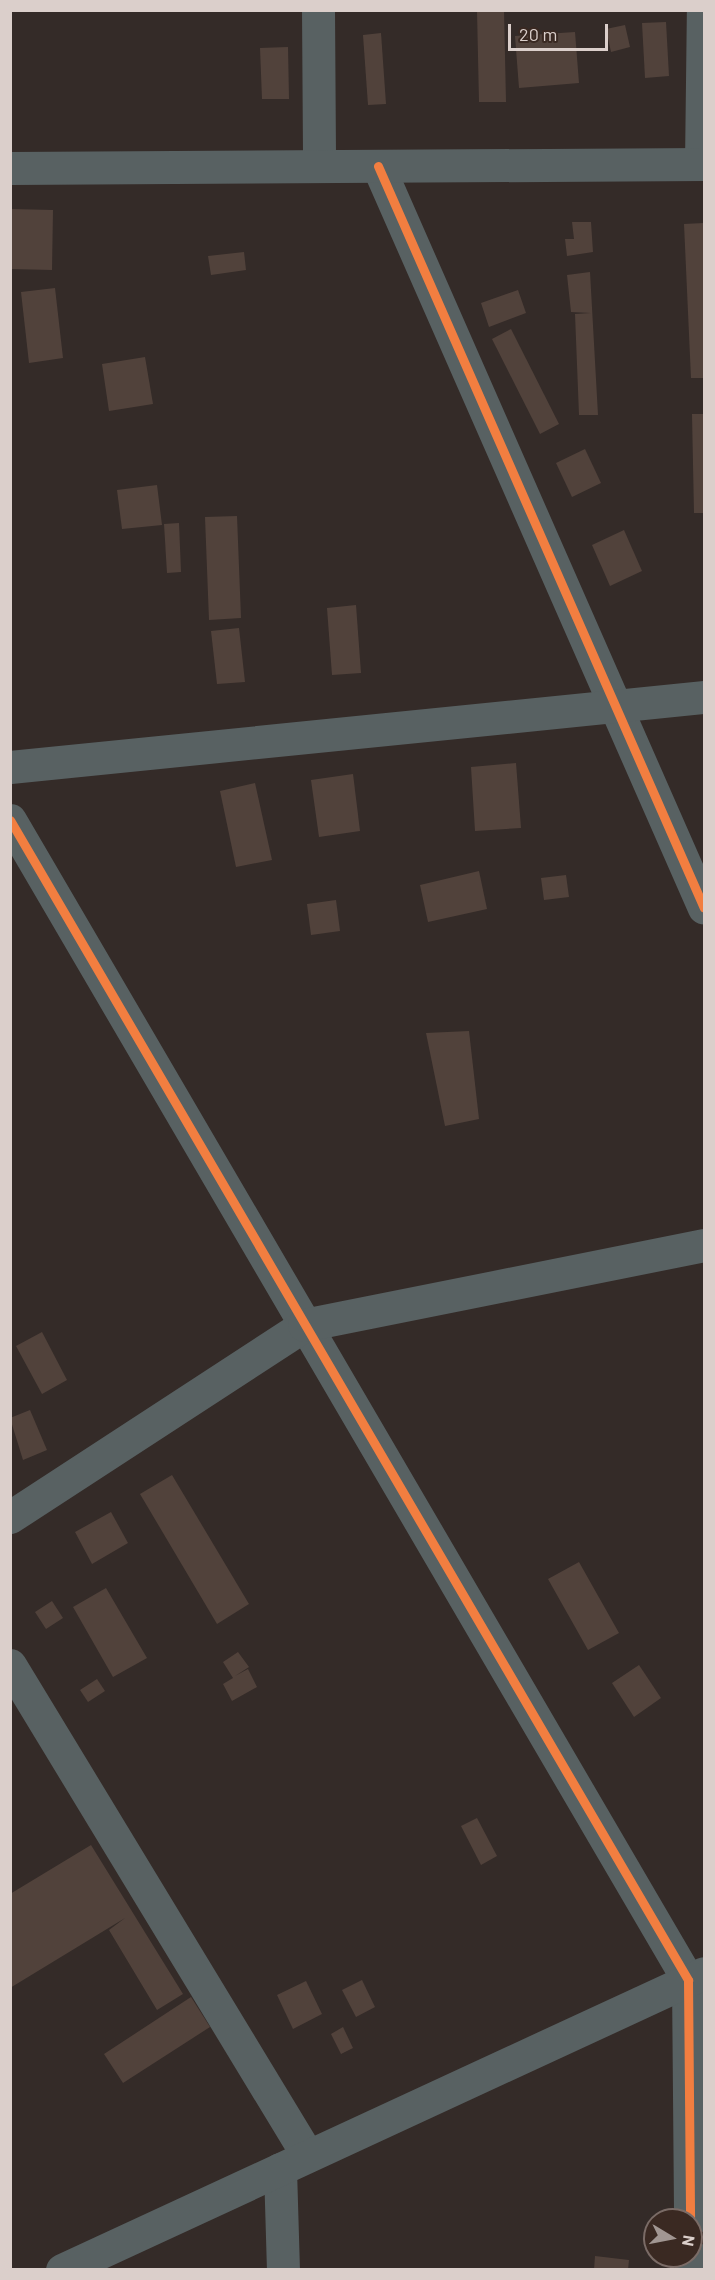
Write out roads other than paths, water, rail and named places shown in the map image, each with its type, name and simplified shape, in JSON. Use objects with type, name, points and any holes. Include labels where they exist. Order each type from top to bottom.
[{"type":"street","points":[[318,10],[319,166]]},
{"type":"street","points":[[10,168],[703,164],[703,10]]},
{"type":"street","points":[[378,166],[705,908]]},
{"type":"street","points":[[10,767],[705,697]]},
{"type":"street","points":[[10,820],[304,1325],[696,1977],[690,2208]]},
{"type":"street","points":[[10,1517],[304,1325],[705,1245]]},
{"type":"street","points":[[10,1665],[294,2162],[283,2270]]},
{"type":"street","points":[[62,2270],[696,1977]]}]
